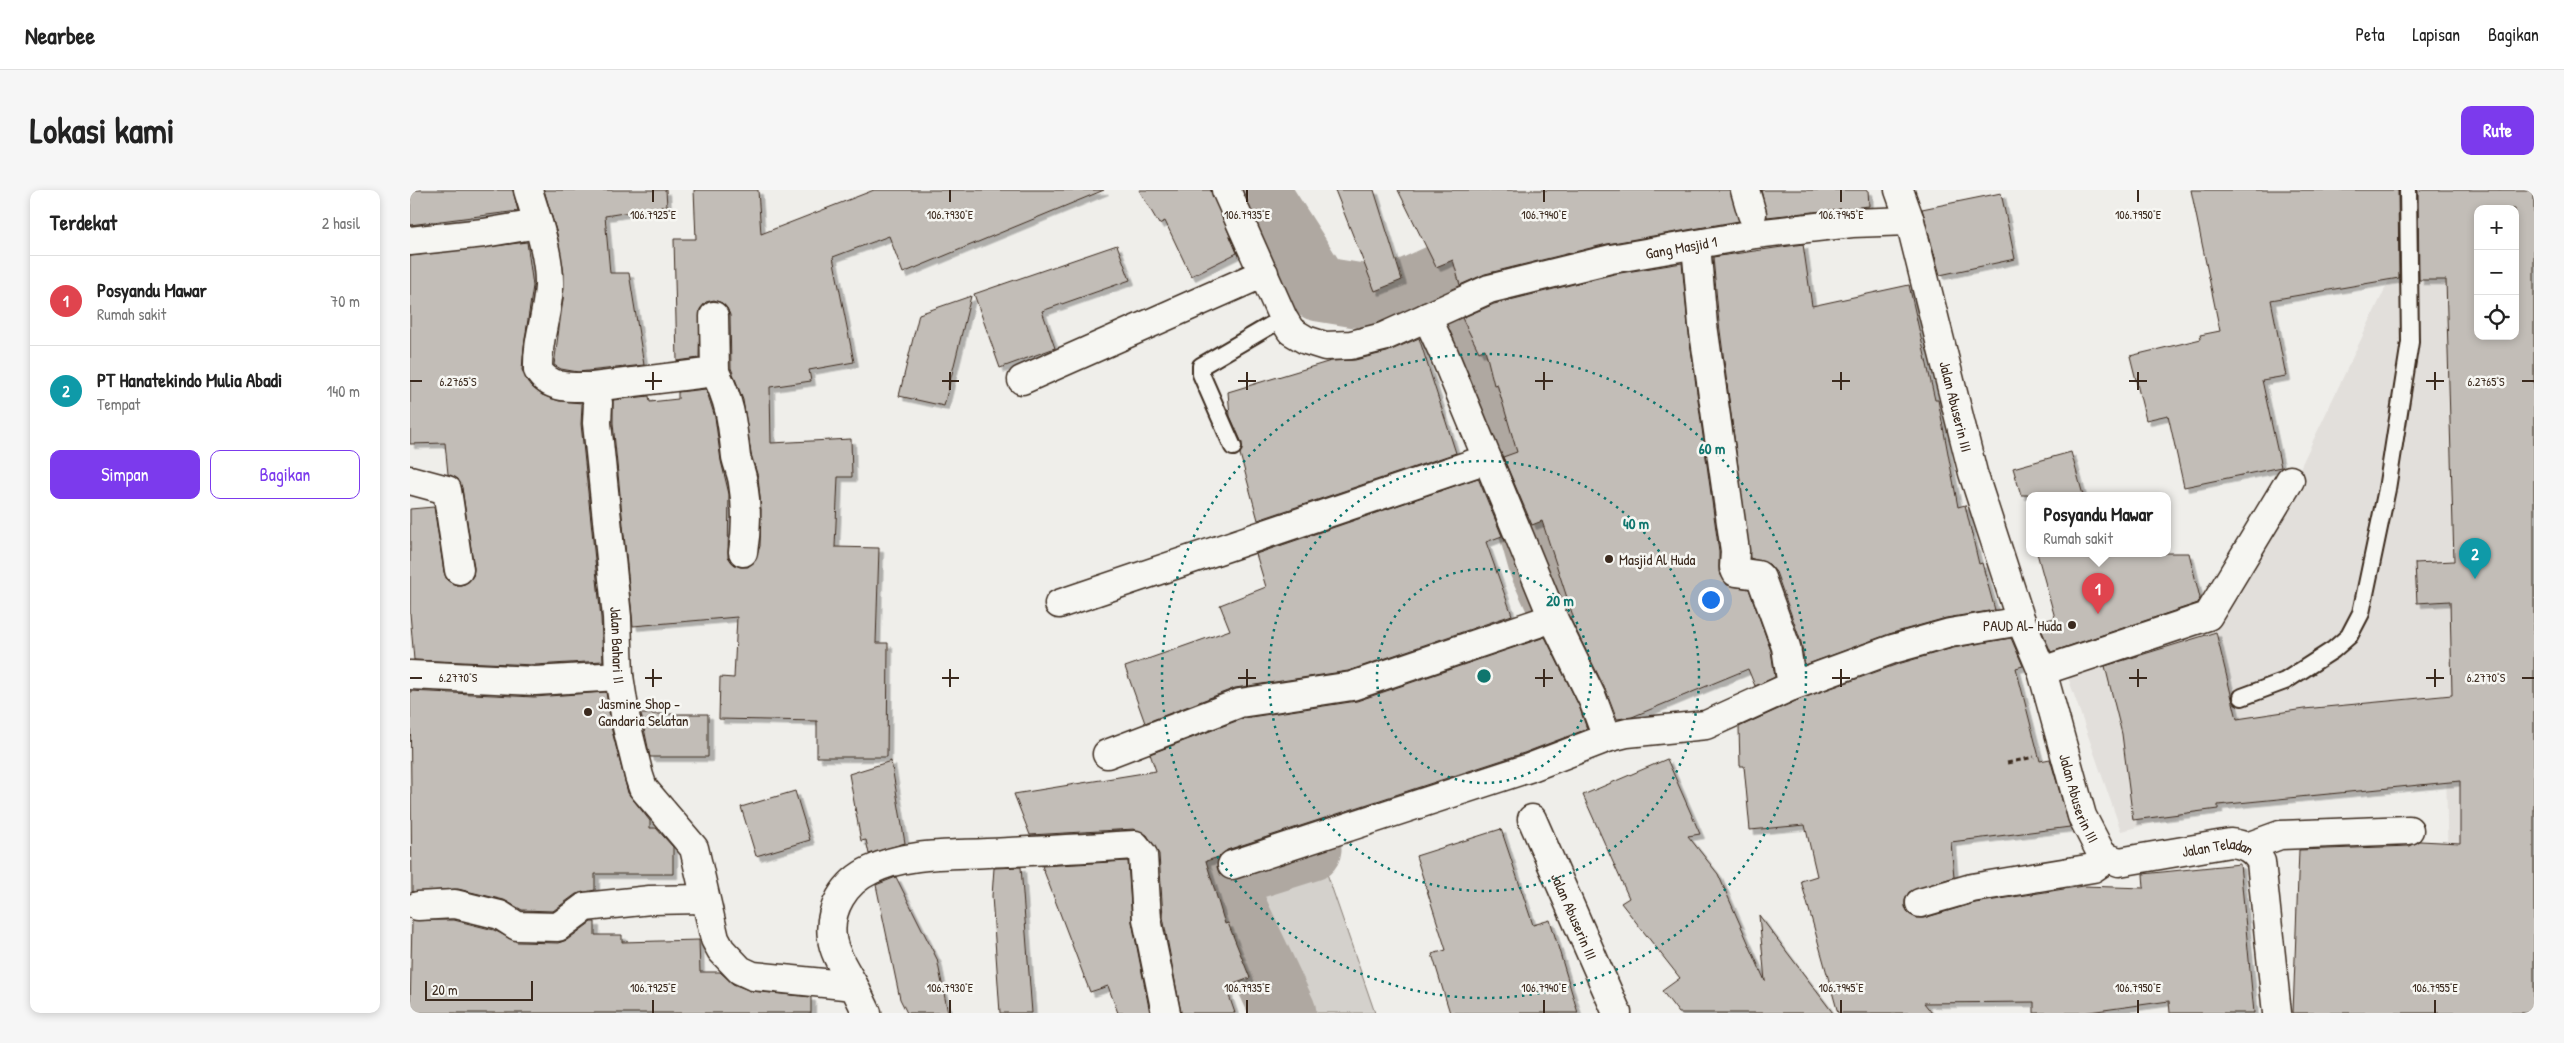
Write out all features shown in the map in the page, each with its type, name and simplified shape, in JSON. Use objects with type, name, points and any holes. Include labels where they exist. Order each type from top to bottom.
[{"type":"street","name":"Gang Masjid 1","points":[[1226,190],[1283,318],[1291,331],[1306,340],[1325,346],[1351,345],[1383,337],[1489,289],[1611,259],[1756,234],[1852,223],[1910,221]]},
{"type":"street","name":"Jalan Abuserin III","points":[[1899,190],[1910,221],[1973,473],[2021,622],[2042,671],[2082,816],[2100,850],[2108,858]]},
{"type":"street","points":[[535,191],[538,224],[549,284],[548,300],[539,338],[538,370],[547,380],[560,386],[594,387],[715,372]]},
{"type":"street","points":[[410,241],[484,233],[538,224]]},
{"type":"street","points":[[1696,245],[1703,325],[1735,552],[1734,567],[1736,572],[1758,575],[1761,578],[1783,639],[1792,686]]},
{"type":"street","points":[[1022,380],[1264,273]]},
{"type":"street","points":[[1440,311],[1444,354],[1487,460],[1553,618],[1593,700],[1616,736]]},
{"type":"street","points":[[714,316],[715,372],[727,395],[735,433],[736,458],[743,481],[747,528],[743,552]]},
{"type":"street","name":"Jalan Bahari II","points":[[594,387],[598,403],[597,423],[617,617],[619,676],[627,726],[643,788],[694,848],[704,899],[715,939],[728,960],[740,970],[753,976],[854,986]]},
{"type":"street","points":[[1059,604],[1487,460]]},
{"type":"street","points":[[410,480],[447,490],[459,570]]},
{"type":"street","points":[[2042,671],[2208,616],[2290,480]]},
{"type":"street","points":[[1107,754],[1240,703],[1352,686],[1553,618]]},
{"type":"street","points":[[1232,865],[1529,768],[1616,736],[1706,725],[1792,686],[1893,649],[1950,633],[2021,622]]},
{"type":"street","points":[[410,675],[535,681],[619,676]]},
{"type":"street","name":"Jalan Abuserin III","points":[[1532,819],[1617,1013]]},
{"type":"street","points":[[2247,847],[2280,835],[2409,830]]},
{"type":"street","name":"Jalan Teladan","points":[[2108,858],[2119,862],[2230,843],[2247,847],[2254,852],[2261,862],[2277,1013]]},
{"type":"street","points":[[867,1013],[834,948],[832,923],[840,895],[870,870],[886,864],[937,856],[1135,845],[1143,855],[1148,919],[1166,1013]]},
{"type":"street","points":[[1920,903],[1972,888],[2093,868],[2108,858]]},
{"type":"street","points":[[418,906],[454,904],[500,915],[518,926],[558,927],[585,907],[650,900],[704,899]]},
{"type":"lane","points":[[2242,697],[2284,681],[2333,650],[2349,636],[2360,613],[2385,498],[2410,342],[2408,190]]},
{"type":"lane","points":[[1233,447],[1201,374],[1202,366],[1283,318]]},
{"type":"shaded area","points":[[2393,190],[2534,190],[2519,337],[2519,205],[2474,205],[2474,340],[2519,340],[2450,1013],[2445,695],[2289,713],[2290,790],[2121,831],[2061,657],[2204,613],[2284,502],[2392,274]]},
{"type":"shaded area","points":[[1323,862],[1375,1013],[1303,1013],[1259,884]]},
{"type":"building","points":[[410,190],[513,190],[518,211],[410,225]]},
{"type":"building","points":[[544,190],[666,190],[667,206],[605,216],[610,273],[629,273],[644,365],[578,372],[561,369],[554,365],[563,299],[564,274],[557,234]]},
{"type":"building","points":[[694,190],[758,190],[761,234],[874,190],[1104,190],[903,273],[889,236],[833,257],[854,362],[809,370],[811,381],[770,387],[771,443],[851,439],[852,477],[838,477],[835,547],[879,548],[876,643],[888,643],[887,757],[817,757],[817,721],[719,719],[720,677],[734,678],[737,617],[633,626],[613,423],[613,400],[649,396],[650,402],[678,399],[678,392],[706,389],[715,417],[721,461],[729,494],[728,557],[734,564],[740,567],[748,567],[755,561],[760,546],[761,509],[758,477],[751,454],[743,400],[731,368],[730,315],[722,303],[714,300],[706,302],[700,309],[699,358],[677,361],[674,239],[696,239]]},
{"type":"building","points":[[1139,190],[1211,190],[1237,253],[1191,276],[1165,221],[1159,224]]},
{"type":"building","points":[[1335,190],[1374,190],[1402,280],[1375,291]]},
{"type":"building","points":[[1398,190],[1730,190],[1739,221],[1607,244],[1485,274],[1460,285],[1453,260],[1436,267]]},
{"type":"building","points":[[1761,190],[1868,190],[1869,206],[1767,217]]},
{"type":"building","points":[[2191,190],[2398,190],[2399,278],[2271,300],[2286,376],[2262,380],[2281,467],[2184,487],[2168,415],[2146,420],[2130,356],[2201,339],[2200,335],[2220,331]]},
{"type":"building","points":[[2418,190],[2534,190],[2534,1013],[2293,1013],[2299,850],[2410,846],[2420,841],[2460,843],[2460,781],[2218,805],[2218,809],[2133,820],[2122,734],[2105,666],[2216,632],[2237,719],[2304,709],[2452,695],[2450,601],[2417,603],[2415,563],[2454,561],[2446,280],[2419,280]]},
{"type":"building","points":[[2001,193],[2015,259],[1940,275],[1922,209]]},
{"type":"building","points":[[527,242],[533,286],[522,370],[531,386],[542,395],[559,401],[582,403],[581,424],[601,618],[603,661],[535,665],[414,660],[410,613],[410,509],[434,507],[444,572],[447,580],[454,585],[468,582],[473,576],[474,568],[462,488],[458,479],[448,474],[445,443],[410,444],[410,256]]},
{"type":"building","points":[[1803,244],[1812,306],[1909,285],[1935,400],[1938,400],[1958,507],[1965,505],[1979,564],[1982,563],[1995,610],[1946,618],[1889,634],[1805,665],[1801,642],[1776,572],[1769,564],[1750,558],[1719,323],[1713,257]]},
{"type":"building","points":[[1117,245],[1130,280],[1042,311],[1055,348],[1000,368],[974,294]]},
{"type":"building","points":[[1682,263],[1688,327],[1719,552],[1719,572],[1727,585],[1749,589],[1771,651],[1775,677],[1755,686],[1748,669],[1632,717],[1617,719],[1607,693],[1570,618],[1573,616],[1542,521],[1532,525],[1503,457],[1517,452],[1497,384],[1494,385],[1485,349],[1479,352],[1462,318],[1494,304],[1614,274]]},
{"type":"building","points":[[971,296],[944,406],[899,396],[919,314]]},
{"type":"building","points":[[1419,338],[1456,453],[1258,520],[1240,454],[1242,443],[1230,416],[1228,392],[1331,361],[1355,360],[1387,352]]},
{"type":"building","points":[[2071,452],[2082,492],[2026,492],[2026,495],[2021,495],[2013,468]]},
{"type":"building","points":[[1478,478],[1502,536],[1486,542],[1512,615],[1348,671],[1235,688],[1145,723],[1125,667],[1230,630],[1220,605],[1266,587],[1256,554]]},
{"type":"building","points":[[2171,553],[2189,553],[2200,598],[2198,603],[2051,652],[2038,622],[2055,618],[2038,557],[2171,557]]},
{"type":"building","points":[[1545,637],[1579,706],[1587,729],[1524,753],[1227,850],[1219,857],[1206,861],[1225,924],[1228,923],[1250,978],[1226,987],[1235,1013],[1181,1013],[1163,917],[1159,854],[1147,835],[1134,829],[1030,835],[1014,794],[1156,771],[1150,754],[1244,718],[1357,701]]},
{"type":"building","points":[[2011,638],[2023,666],[2016,668],[2040,761],[2050,759],[2070,827],[1951,842],[1954,877],[1909,892],[1905,900],[1905,907],[1909,914],[1916,918],[1924,918],[1975,903],[2083,886],[2144,888],[2143,874],[2240,864],[2254,1013],[2170,1013],[2169,1001],[2082,1013],[2034,1013],[2034,1002],[1924,1003],[1932,1013],[1838,1013],[1801,881],[1817,876],[1805,825],[1750,830],[1744,766],[1740,766],[1739,727],[1798,700],[1898,664],[1953,648]]},
{"type":"building","points":[[410,691],[534,697],[606,692],[612,731],[628,793],[650,821],[650,828],[656,828],[673,847],[673,874],[595,874],[595,890],[576,894],[553,911],[522,910],[504,900],[458,889],[412,892]]},
{"type":"building","points":[[641,714],[708,714],[708,757],[650,757]]},
{"type":"building","points":[[1667,759],[1700,834],[1688,836],[1718,874],[1765,981],[1759,915],[1833,1013],[1679,1013],[1662,991],[1680,978],[1621,903],[1629,898],[1583,795]]},
{"type":"building","points":[[891,761],[905,843],[869,854],[866,840],[861,841],[849,774]]},
{"type":"building","points":[[795,791],[810,840],[756,856],[741,807]]},
{"type":"building","points":[[1501,829],[1533,925],[1550,920],[1578,1013],[1450,1013],[1432,954],[1446,950],[1416,856]]},
{"type":"building","points":[[1128,861],[1132,922],[1150,1013],[1118,1013],[1108,986],[1090,992],[1042,866]]},
{"type":"building","points":[[1021,867],[1032,1013],[1000,1013],[992,896],[994,868]]},
{"type":"building","points":[[896,877],[937,959],[948,1013],[907,1013],[900,999],[876,885]]},
{"type":"building","points":[[412,920],[454,920],[494,930],[517,942],[558,943],[567,940],[591,922],[595,922],[595,935],[622,935],[622,942],[699,940],[700,972],[720,972],[733,984],[751,991],[811,997],[811,1013],[410,1013]]},
{"type":"waterway","points":[[1256,190],[1319,289],[1362,296],[1397,296],[1445,274],[1501,424],[1541,565],[1562,611]]},
{"type":"waterway","points":[[1284,1013],[1220,877],[1309,849]]},
{"type":"place","name":"Masjid Al Huda","points":[[1609,559]]},
{"type":"place","name":"PT Hanatekindo Mulia Abadi","points":[[2475,579]]},
{"type":"place","name":"Posyandu Mawar","points":[[2098,614]]},
{"type":"place","name":"PAUD Al- Huda","points":[[2072,625]]},
{"type":"place","name":"Jasmine Shop - Gandaria Selatan","points":[[588,712]]}]
